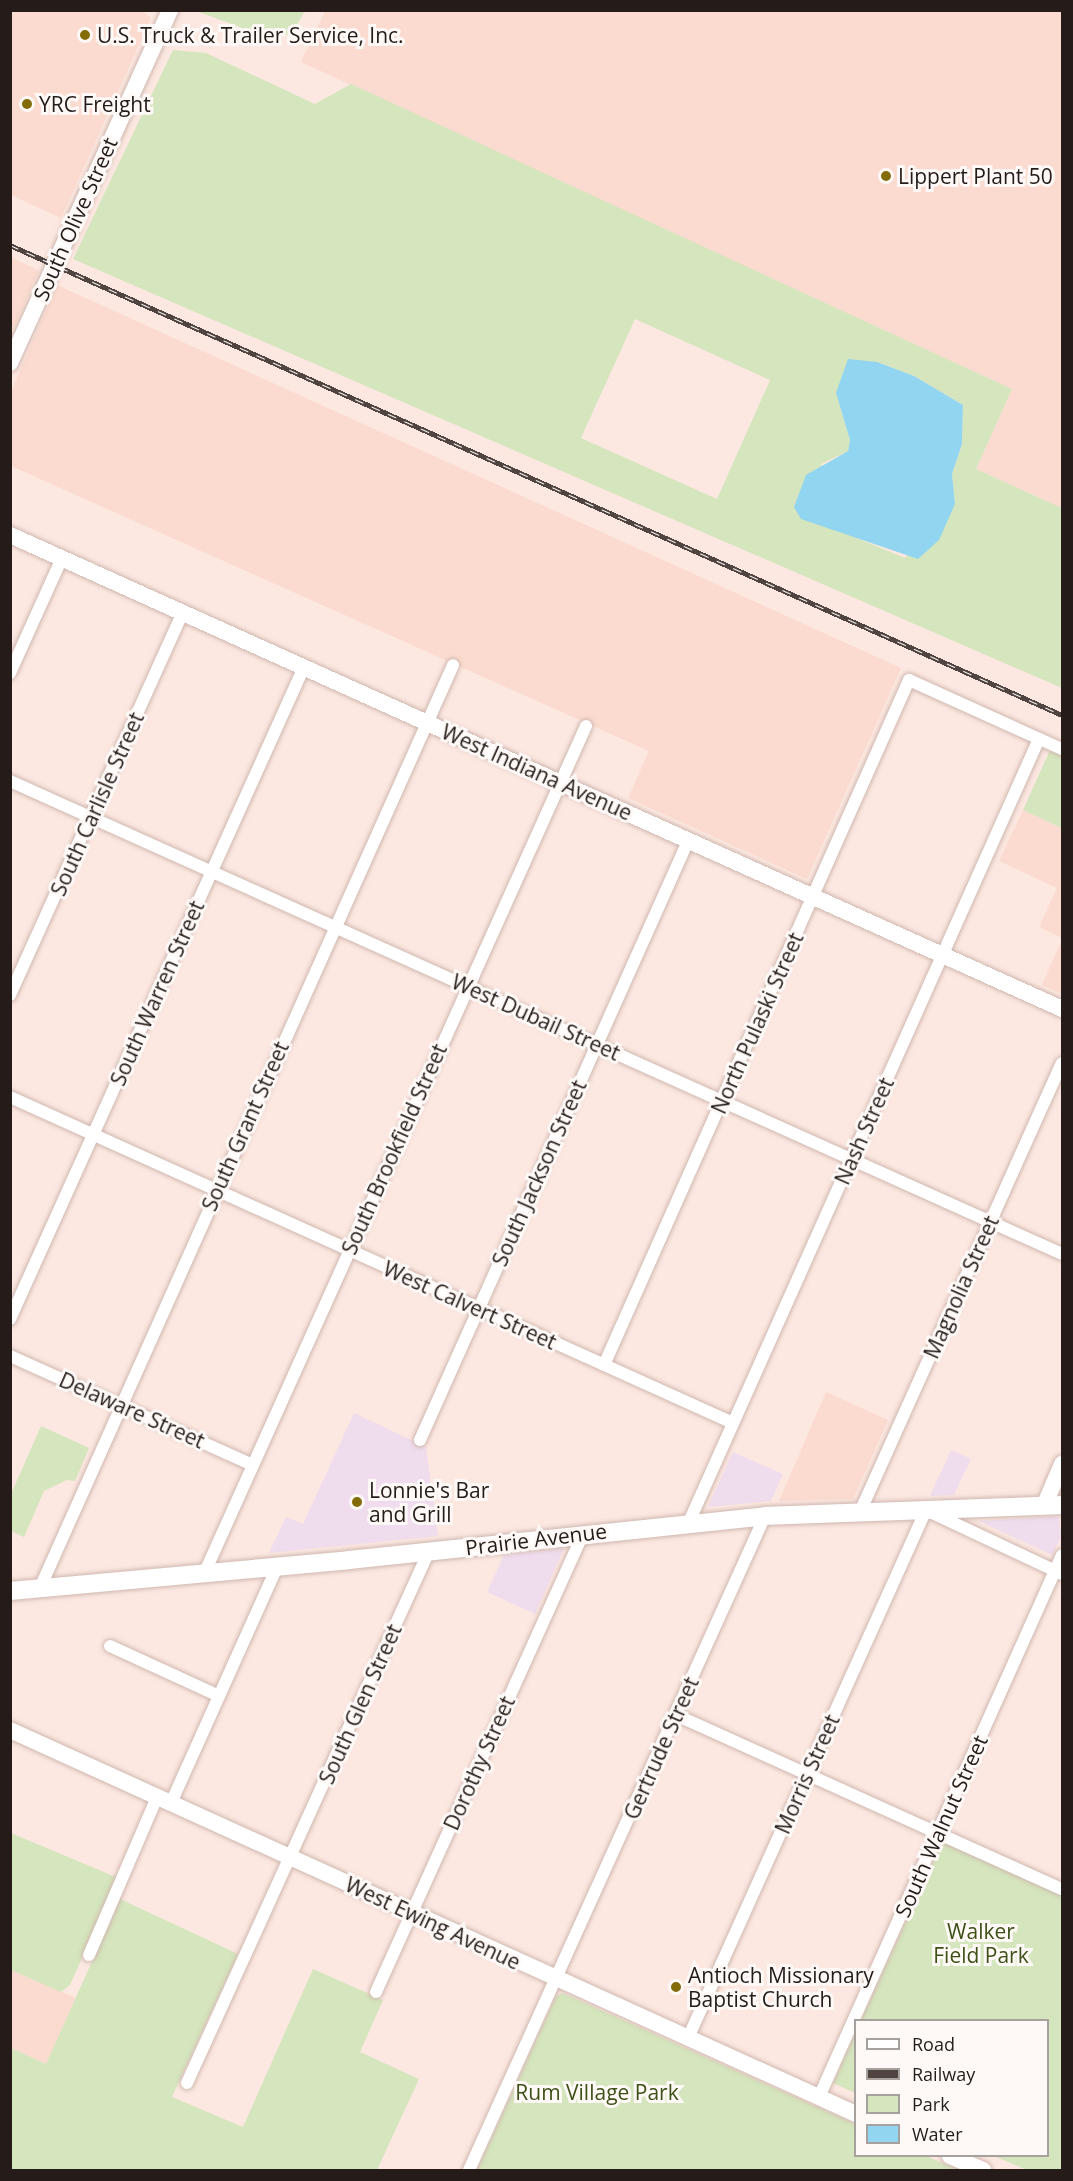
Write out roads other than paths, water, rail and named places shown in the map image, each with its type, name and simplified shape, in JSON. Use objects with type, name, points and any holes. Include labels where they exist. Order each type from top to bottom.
[{"type":"main road","name":"Prairie Avenue","points":[[10,1590],[277,1567],[689,1522],[765,1516],[1062,1505]]},
{"type":"street","name":"South Olive Street","points":[[10,363],[170,10]]},
{"type":"street","name":"West Indiana Avenue","points":[[10,535],[1062,1009]]},
{"type":"street","points":[[10,673],[62,558]]},
{"type":"street","name":"South Carlisle Street","points":[[10,995],[183,612]]},
{"type":"street","name":"South Grant Street","points":[[40,1588],[120,1404],[453,665]]},
{"type":"street","name":"South Warren Street","points":[[10,1319],[304,667]]},
{"type":"street","name":"North Pulaski Street","points":[[604,1365],[909,680],[1039,739]]},
{"type":"street","name":"South Brookfield Street","points":[[204,1574],[586,726]]},
{"type":"street","points":[[1039,739],[1062,749]]},
{"type":"street","name":"Nash Street","points":[[689,1522],[1039,739]]},
{"type":"street","name":"West Dubail Street","points":[[10,781],[1062,1254]]},
{"type":"street","name":"South Jackson Street","points":[[420,1440],[689,840]]},
{"type":"street","name":"Magnolia Street","points":[[860,1512],[1062,1063]]},
{"type":"street","name":"West Calvert Street","points":[[10,1097],[733,1423]]},
{"type":"street","name":"Delaware Street","points":[[10,1356],[252,1465]]},
{"type":"street","points":[[1044,1506],[1062,1464]]},
{"type":"street","points":[[926,1510],[1060,1573]]},
{"type":"street","name":"Morris Street","points":[[687,2038],[926,1510]]},
{"type":"street","name":"Gertrude Street","points":[[469,2170],[765,1516]]},
{"type":"street","name":"Dorothy Street","points":[[376,1992],[583,1534]]},
{"type":"street","name":"South Glen Street","points":[[187,2083],[429,1551]]},
{"type":"street","name":"South Walnut Street","points":[[854,2019],[938,1833],[1060,1573],[1062,1555]]},
{"type":"street","points":[[89,1955],[164,1800],[219,1696],[277,1567]]},
{"type":"street","points":[[110,1646],[219,1696]]},
{"type":"street","points":[[676,1715],[1062,1889]]},
{"type":"street","name":"West Ewing Avenue","points":[[10,1730],[854,2114]]},
{"type":"street","name":"South Walnut Street","points":[[819,2097],[854,2019]]},
{"type":"street","points":[[952,2157],[983,2170]]},
{"type":"water","points":[[848,359],[877,362],[914,376],[963,405],[962,444],[952,474],[955,504],[939,540],[918,559],[801,519],[794,507],[806,475],[848,451],[850,440],[836,393]]},
{"type":"railway","points":[[10,245],[1062,715]]},
{"type":"place","name":"U.S. Truck & Trailer Service, Inc.","points":[[85,35]]},
{"type":"place","name":"YRC Freight","points":[[27,104]]},
{"type":"place","name":"Lippert Plant 50","points":[[886,176]]},
{"type":"place","name":"Lonnie's Bar and Grill","points":[[357,1502]]},
{"type":"place","name":"Antioch Missionary Baptist Church","points":[[676,1987]]},
{"type":"park label","name":"Walker Field Park","points":[[981,1943]]},
{"type":"park label","name":"Rum Village Park","points":[[597,2092]]}]
